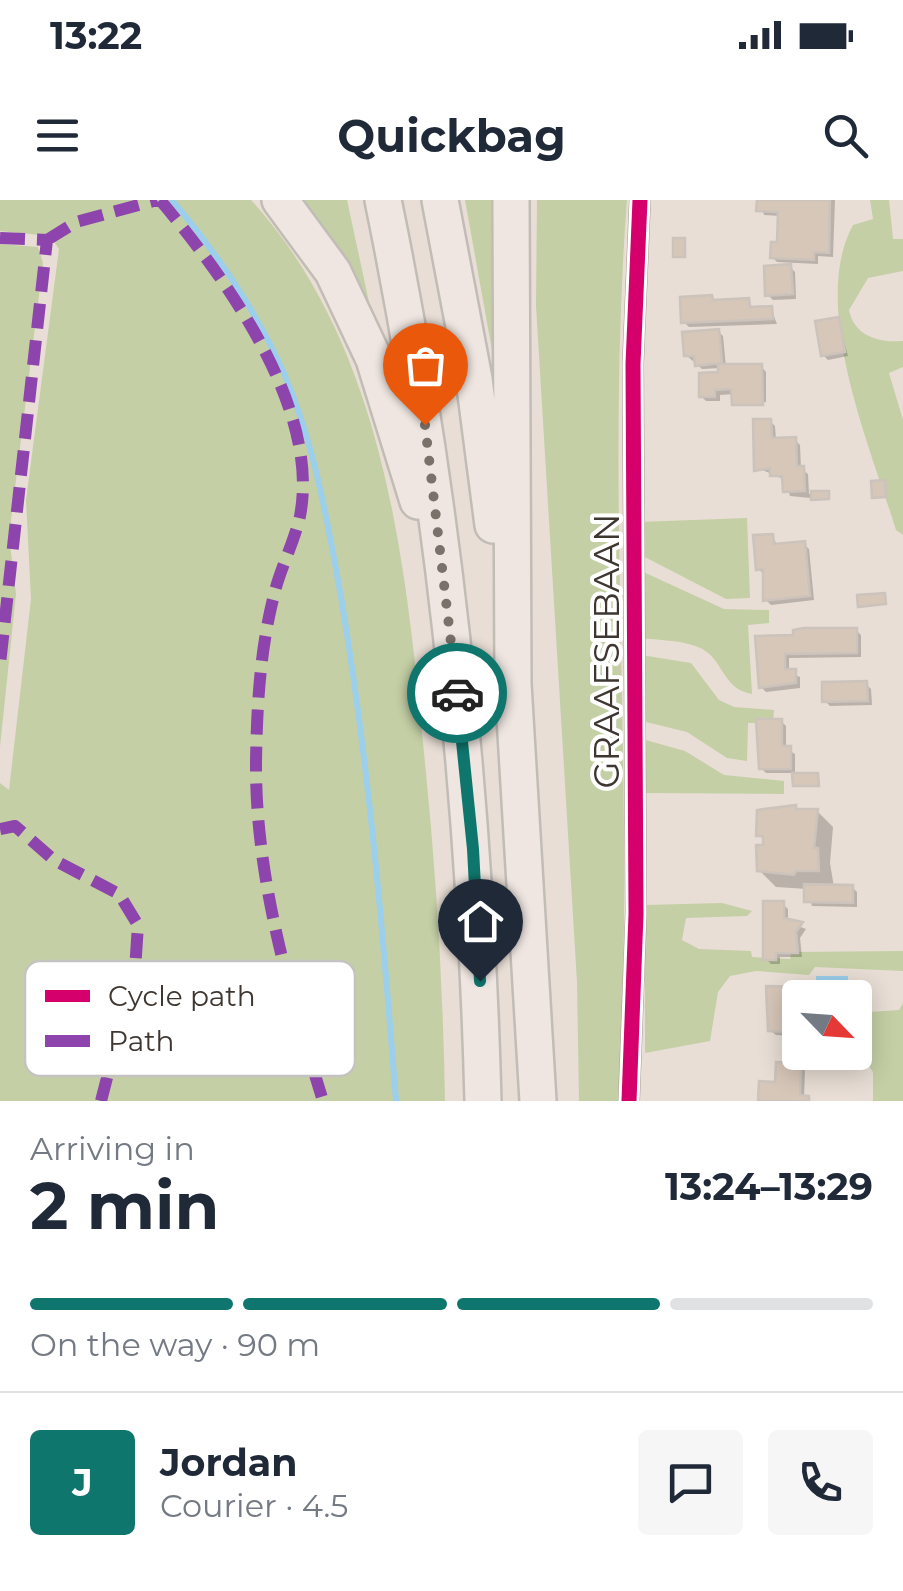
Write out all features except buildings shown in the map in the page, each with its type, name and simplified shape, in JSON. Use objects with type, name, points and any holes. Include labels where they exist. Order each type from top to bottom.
[{"type":"highway","points":[[280,200],[333,272],[374,359],[447,600]]},
{"type":"highway","points":[[383,200],[431,461],[447,600],[473,849],[482,1101]]},
{"type":"highway","points":[[440,200],[474,379],[514,684]]},
{"type":"highway","points":[[511,200],[514,684],[538,1101]]},
{"type":"street","name":"GRAAFSEBAAN","points":[[629,1101],[636,914],[633,364],[640,200]]},
{"type":"green space","points":[[0,200],[251,200],[296,258],[332,322],[360,390],[381,461],[408,608],[435,884],[445,1101],[0,1101],[0,783],[9,790],[31,599],[26,500],[59,249],[50,236],[0,231]]},
{"type":"green space","points":[[292,200],[347,200],[378,344]]},
{"type":"green space","points":[[465,200],[504,200],[504,417]]},
{"type":"green space","points":[[537,200],[627,200],[619,425],[624,876],[618,1101],[579,1101],[577,982],[536,306]]},
{"type":"green space","points":[[870,200],[889,200],[893,239],[903,239],[903,271],[868,278],[849,310],[862,332],[885,341],[903,341],[903,367],[889,373],[903,420],[903,535],[896,530],[860,419],[841,335],[841,258],[853,225],[873,219]]},
{"type":"green space","points":[[0,244],[38,247],[43,263],[9,536],[16,594],[0,747]]},
{"type":"green space","points":[[747,518],[750,598],[726,599],[639,554],[639,522]]},
{"type":"green space","points":[[639,570],[724,609],[769,610],[769,623],[748,625],[752,694],[734,686],[713,658],[698,647],[640,638]]},
{"type":"green space","points":[[641,655],[691,663],[719,700],[734,707],[774,710],[773,723],[748,723],[747,761],[727,758],[687,732],[642,721]]},
{"type":"green space","points":[[642,739],[685,751],[724,775],[784,781],[784,794],[643,793]]},
{"type":"green space","points":[[722,903],[752,911],[747,916],[686,918],[682,940],[699,949],[751,951],[752,957],[790,959],[791,952],[903,951],[903,971],[815,967],[809,975],[756,971],[730,976],[718,992],[710,1041],[645,1053],[645,905]]},
{"type":"green space","points":[[903,1003],[903,1101],[873,1101],[872,1012],[899,1010]]},
{"type":"water","points":[[816,976],[848,976],[848,980],[816,980]]},
{"type":"waterway","points":[[172,200],[227,272],[263,330],[287,380],[316,471],[360,723],[396,1101]]},
{"type":"marked path","points":[[47,240],[76,222],[157,200]]},
{"type":"marked path","points":[[160,200],[212,267],[262,346],[296,432],[303,475],[300,516],[265,636],[257,719],[261,848],[283,961]]},
{"type":"marked path","points":[[0,238],[47,240],[0,664]]},
{"type":"marked path","points":[[0,829],[15,826],[54,860],[119,894],[138,925],[136,961]]},
{"type":"marked path","points":[[101,1101],[107,1076]]},
{"type":"marked path","points":[[315,1076],[323,1101]]},
{"type":"cycle path","points":[[629,1101],[636,914],[633,364],[640,200]]},
{"type":"way so far","points":[[425,425],[457,693]]},
{"type":"route","points":[[457,693],[473,849],[480,981]]}]
